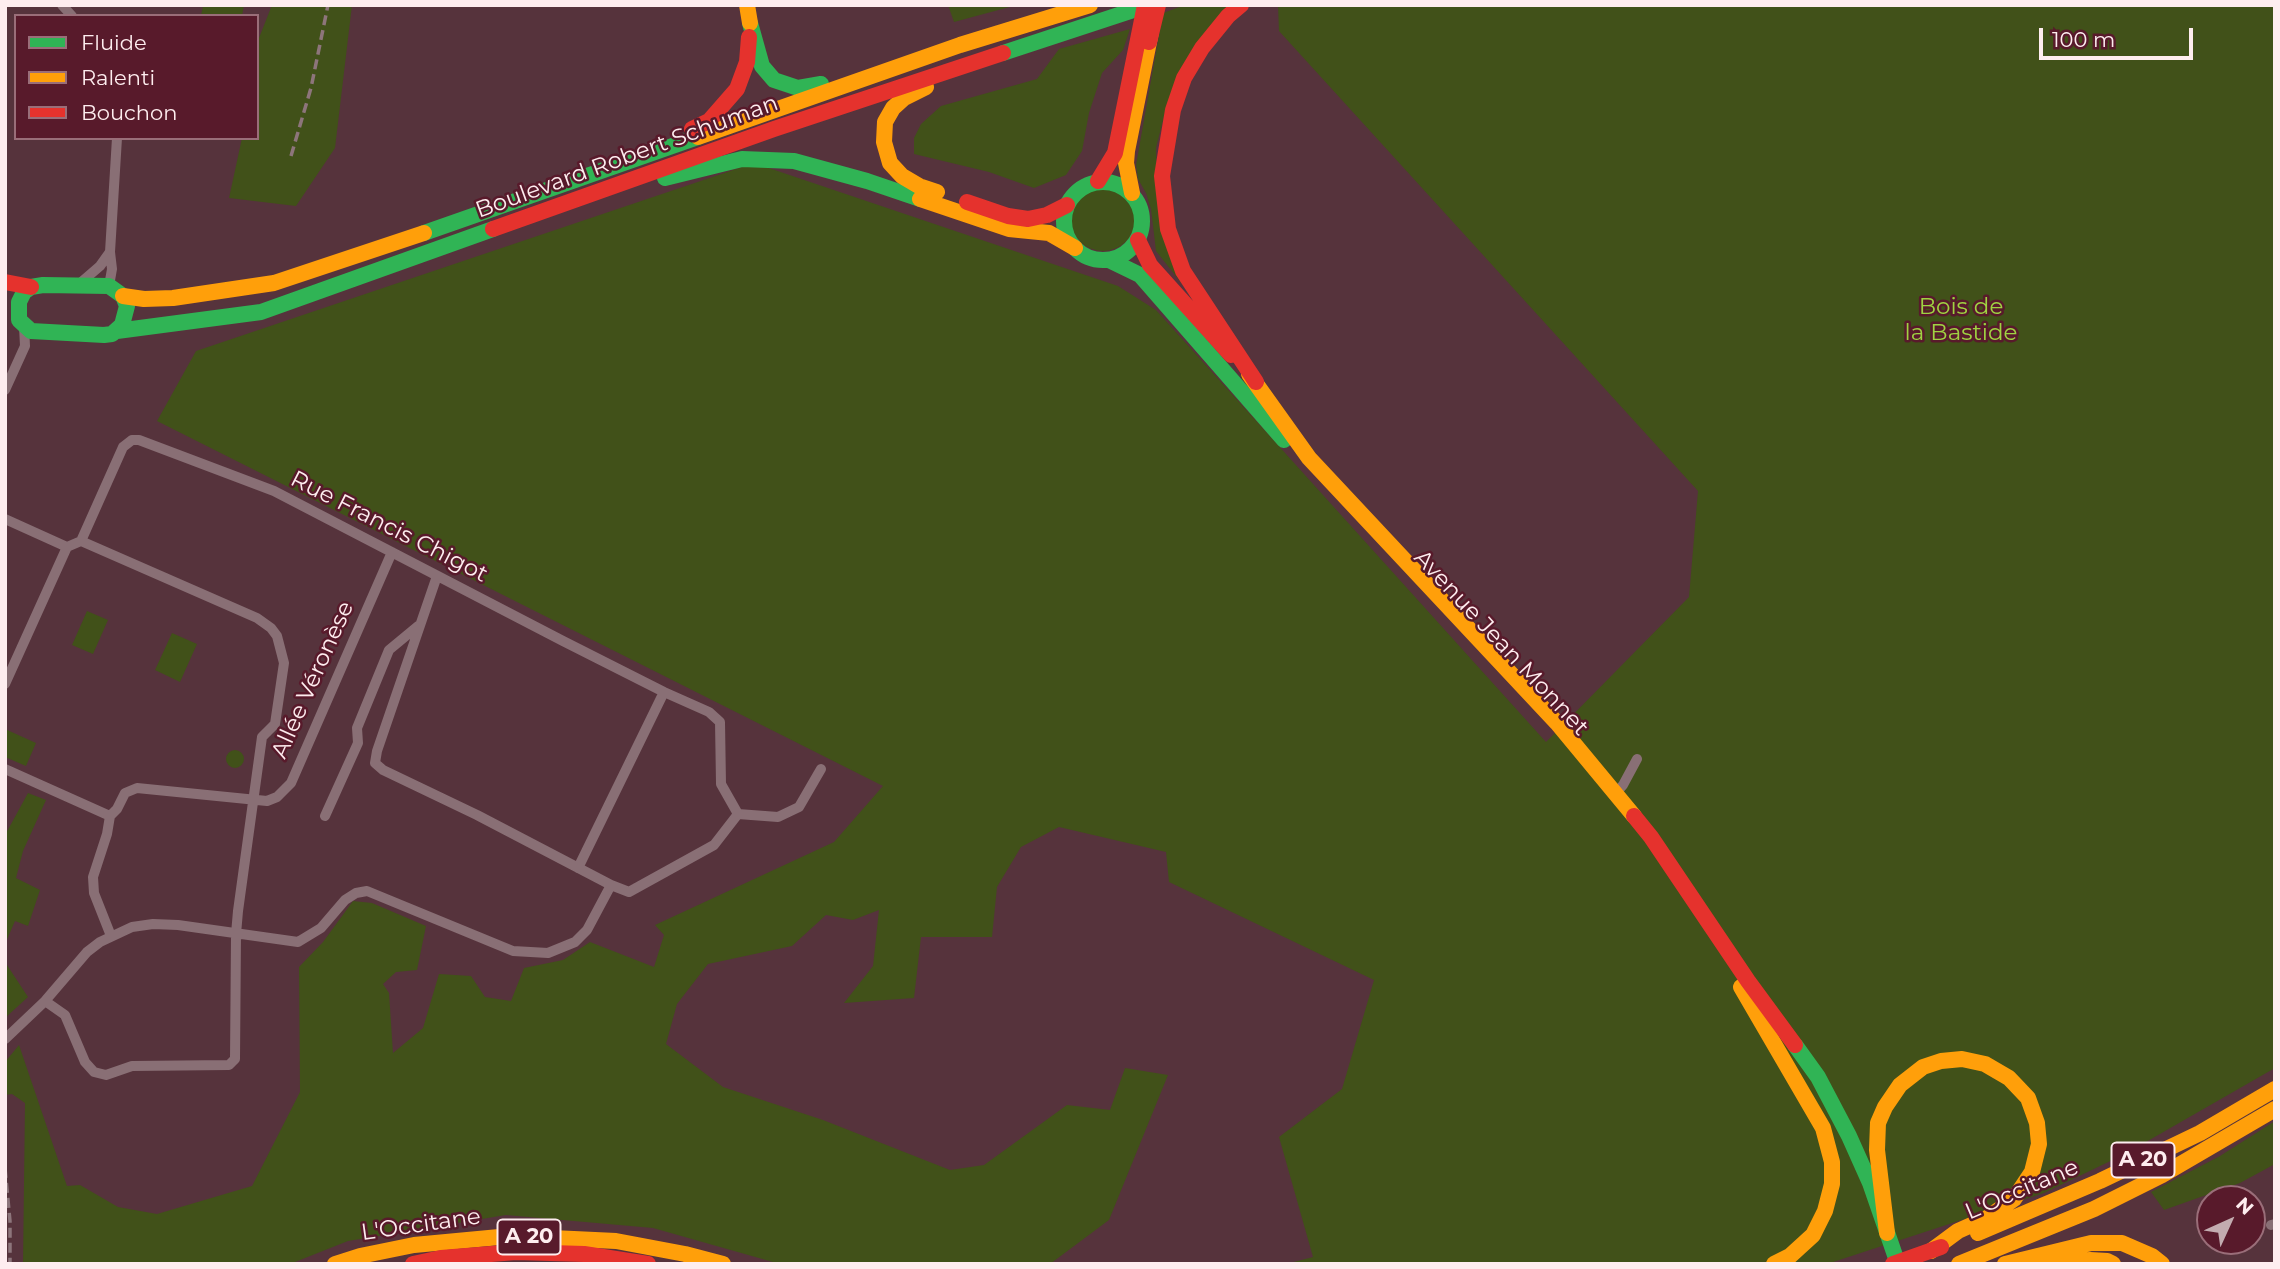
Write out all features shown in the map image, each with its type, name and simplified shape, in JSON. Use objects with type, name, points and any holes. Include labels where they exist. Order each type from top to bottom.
[{"type":"main road","points":[[747,5],[762,66],[774,80],[788,87],[808,88],[876,64],[960,45]]},
{"type":"main road","name":"Boulevard Robert Schuman","points":[[123,296],[144,299],[173,298],[274,283],[960,45],[1090,5]]},
{"type":"main road","points":[[1098,181],[1115,153],[1147,5]]},
{"type":"main road","name":"Boulevard Robert Schuman","points":[[16,321],[31,331],[104,335],[261,312],[774,129],[1147,5]]},
{"type":"main road","points":[[564,204],[742,159],[794,161],[867,181],[1009,229],[1049,233],[1090,258],[1109,260],[1121,256],[1138,240],[1142,228],[1143,215],[1132,193],[1126,163],[1157,5]]},
{"type":"main road","points":[[1241,5],[1228,16],[1202,48],[1184,78],[1172,110],[1161,176],[1168,229],[1183,271],[1256,382]]},
{"type":"main road","points":[[623,163],[709,121],[724,106],[737,89],[747,62],[750,23]]},
{"type":"main road","points":[[986,58],[904,98],[892,108],[885,122],[884,142],[890,163],[902,176],[919,186],[1008,216],[1028,219],[1047,215],[1067,205],[1079,189],[1098,181],[1116,183],[1132,193]]},
{"type":"main road","points":[[1067,205],[1064,227],[1074,248]]},
{"type":"main road","name":"Avenue Jean Monnet","points":[[1138,240],[1150,265],[1256,382],[1309,458],[1542,707],[1651,837],[1748,981],[1818,1077],[1870,1183],[1896,1264]]},
{"type":"main road","name":"Avenue Jean Monnet","points":[[1109,260],[1140,275],[1405,575],[1588,771],[1643,845],[1741,987],[1796,1061],[1823,1090]]},
{"type":"main road","points":[[5,282],[31,287],[109,286],[123,296],[127,306],[126,316],[117,331]]},
{"type":"main road","points":[[16,321],[20,299],[31,287]]},
{"type":"main road","points":[[1741,987],[1824,1128],[1832,1162],[1832,1184],[1825,1211],[1813,1235],[1790,1256],[1774,1264]]},
{"type":"main road","points":[[1887,1233],[1877,1150],[1878,1124],[1885,1107],[1900,1085],[1923,1067],[1941,1061],[1962,1059],[1985,1064],[2009,1078],[2028,1098],[2037,1123],[2039,1144],[2032,1172],[2014,1199],[1987,1217],[1958,1231],[1931,1251]]},
{"type":"main road","name":"L'Occitane","points":[[1896,1264],[2006,1223],[2100,1181],[2200,1133],[2275,1089]]},
{"type":"main road","name":"L'Occitane","points":[[1959,1264],[2048,1228],[2151,1181],[2275,1109]]},
{"type":"main road","name":"L'Occitane","points":[[335,1264],[415,1244],[510,1236],[616,1241],[723,1264]]},
{"type":"main road","points":[[2005,1264],[2091,1243],[2122,1243],[2152,1256],[2162,1264]]},
{"type":"main road","name":"L'Occitane","points":[[413,1264],[441,1258],[516,1252],[584,1255],[648,1264]]},
{"type":"main road","points":[[2053,1264],[2090,1260],[2113,1264]]},
{"type":"street","points":[[109,286],[117,140]]},
{"type":"street","points":[[77,286],[100,267],[110,252]]},
{"type":"street","points":[[16,321],[24,346]]},
{"type":"street","points":[[5,390],[24,346],[45,333]]},
{"type":"street","name":"Rue Francis Chigot","points":[[81,541],[123,447],[132,440],[139,440],[274,491],[664,692],[709,712],[720,722],[721,784],[738,814]]},
{"type":"street","points":[[5,519],[67,547]]},
{"type":"street","points":[[5,684],[67,547],[81,541],[240,610],[271,628],[280,643],[284,663],[275,724],[262,737],[236,934],[236,1059],[229,1065],[132,1066],[106,1075],[94,1072],[89,1068],[65,1016],[46,1000]]},
{"type":"street","name":"Allée Véronèse","points":[[253,799],[267,802],[277,797],[291,783],[392,552]]},
{"type":"street","points":[[437,576],[418,626],[375,763],[383,770],[611,885],[629,892],[714,845],[738,814],[778,817],[799,807],[821,769]]},
{"type":"street","points":[[325,816],[358,743],[357,728],[389,650],[418,626]]},
{"type":"street","points":[[578,868],[664,692]]},
{"type":"street","points":[[1616,793],[1637,759]]},
{"type":"street","points":[[5,769],[110,816]]},
{"type":"street","points":[[111,936],[94,893],[93,877],[107,835],[110,816],[125,793],[136,788],[253,799]]},
{"type":"street","points":[[5,1040],[46,1000],[87,952],[124,929],[153,924],[298,942],[321,928],[345,900],[355,893],[367,891],[513,951],[548,953],[575,942],[587,930],[611,885]]},
{"type":"green space","points":[[203,5],[244,5],[242,14],[201,14]]},
{"type":"green space","points":[[272,5],[352,5],[335,148],[296,206],[229,198],[242,140],[259,140],[259,38]]},
{"type":"green space","points":[[948,5],[1017,5],[954,22]]},
{"type":"green space","points":[[1185,5],[1231,5],[1167,104],[1156,148],[1157,187],[1190,294],[1156,251],[1151,209],[1138,179],[1136,165],[1163,13]]},
{"type":"green space","name":"Bois de la Bastide","points":[[1278,5],[2275,5],[2275,1068],[2125,1154],[2044,1193],[1827,1264],[1286,1264],[1313,1257],[1279,1137],[1342,1089],[1374,980],[1169,882],[1166,852],[1059,827],[1021,847],[997,887],[992,937],[921,937],[914,998],[844,1003],[873,966],[879,910],[853,920],[826,915],[792,946],[708,964],[677,1004],[666,1044],[723,1087],[823,1120],[950,1170],[984,1165],[1067,1105],[1110,1110],[1125,1068],[1168,1075],[1109,1220],[1050,1264],[780,1264],[653,1228],[506,1215],[348,1241],[290,1264],[23,1264],[25,1103],[12,1094],[5,1095],[5,1062],[19,1045],[67,1186],[80,1185],[118,1207],[157,1214],[252,1186],[300,1092],[299,967],[323,942],[353,901],[372,903],[426,926],[417,970],[396,972],[383,984],[389,993],[393,1053],[423,1028],[439,974],[471,976],[485,997],[511,1001],[524,968],[563,960],[590,942],[654,967],[664,935],[655,925],[834,842],[883,786],[157,421],[196,351],[754,163],[1118,286],[1156,310],[1546,742],[1689,597],[1698,491],[1279,31]]},
{"type":"green space","points":[[1130,29],[1123,50],[1102,73],[1089,113],[1082,151],[1066,175],[1034,188],[989,172],[914,154],[914,138],[921,124],[941,106],[1037,79],[1059,49]]},
{"type":"green space","points":[[1103,187],[1121,193],[1129,201],[1135,219],[1129,237],[1121,245],[1103,251],[1085,245],[1077,237],[1071,219],[1077,201],[1085,193]]},
{"type":"green space","points":[[87,611],[108,620],[93,654],[72,645]]},
{"type":"green space","points":[[172,633],[197,644],[180,682],[155,670]]},
{"type":"green space","points":[[5,729],[36,743],[26,766],[5,757]]},
{"type":"green space","points":[[231,750],[239,750],[244,759],[242,766],[231,768],[226,763],[226,755]]},
{"type":"green space","points":[[28,793],[46,800],[23,851],[16,878],[40,890],[28,926],[15,921],[5,944],[5,835]]},
{"type":"green space","points":[[5,962],[28,997],[5,1018]]},
{"type":"green space","points":[[2275,1121],[2275,1164],[2234,1185],[2196,1185],[2196,1199],[2164,1210],[2151,1192],[2220,1156]]},
{"type":"railway","points":[[291,156],[311,88],[328,5]]},
{"type":"railway","points":[[5,1168],[10,1221],[10,1264]]},
{"type":"traffic: fast","points":[[1003,53],[1149,5]]},
{"type":"traffic: fast","points":[[750,23],[762,66],[774,80],[798,88],[821,84]]},
{"type":"traffic: fast","points":[[424,233],[698,137]]},
{"type":"traffic: fast","points":[[665,178],[742,159],[794,161],[920,199]]},
{"type":"traffic: fast","points":[[1095,182],[1111,182],[1125,188],[1136,199],[1142,213],[1142,221],[1142,229],[1136,243],[1125,254],[1111,260],[1095,260],[1081,254],[1070,243],[1064,229],[1064,213],[1070,199],[1081,188],[1095,182]]},
{"type":"traffic: fast","points":[[117,331],[261,312],[493,229]]},
{"type":"traffic: fast","points":[[1109,260],[1140,275],[1284,440]]},
{"type":"traffic: fast","points":[[43,285],[109,286],[123,296],[127,306],[122,325],[112,334],[104,335],[31,331],[19,320],[19,302],[24,292],[31,287],[43,285]]},
{"type":"traffic: fast","points":[[1795,1045],[1818,1077],[1849,1136],[1870,1183],[1898,1264]]},
{"type":"traffic: slow","points":[[747,5],[750,23]]},
{"type":"traffic: slow","points":[[698,137],[960,45],[1090,5]]},
{"type":"traffic: slow","points":[[1132,193],[1126,163],[1127,151],[1151,32]]},
{"type":"traffic: slow","points":[[926,87],[904,98],[893,108],[885,122],[884,142],[890,163],[902,176],[937,192]]},
{"type":"traffic: slow","points":[[920,199],[1009,229],[1049,233],[1075,248]]},
{"type":"traffic: slow","points":[[123,296],[144,299],[173,298],[274,283],[424,233]]},
{"type":"traffic: slow","points":[[1249,374],[1309,458],[1557,723],[1634,816]]},
{"type":"traffic: slow","points":[[1741,987],[1823,1128],[1832,1162],[1832,1184],[1825,1211],[1813,1235],[1790,1256],[1774,1264]]},
{"type":"traffic: slow","points":[[1887,1233],[1877,1150],[1878,1123],[1885,1107],[1900,1085],[1923,1067],[1941,1061],[1962,1059],[1985,1064],[2009,1078],[2028,1098],[2037,1123],[2039,1144],[2032,1172],[2014,1199],[1987,1218],[1958,1231],[1931,1251]]},
{"type":"traffic: slow","points":[[1978,1233],[2100,1181],[2200,1133],[2275,1089]]},
{"type":"traffic: slow","points":[[1959,1264],[2094,1209],[2162,1175],[2275,1109]]},
{"type":"traffic: slow","points":[[335,1264],[414,1245],[510,1236],[616,1241],[723,1264]]},
{"type":"traffic: slow","points":[[2005,1264],[2091,1243],[2122,1243],[2152,1256],[2162,1264]]},
{"type":"traffic: slow","points":[[2053,1264],[2090,1260],[2113,1264]]},
{"type":"traffic: jam","points":[[1098,181],[1115,153],[1145,5]]},
{"type":"traffic: jam","points":[[1149,42],[1158,5]]},
{"type":"traffic: jam","points":[[1241,5],[1228,16],[1202,48],[1184,78],[1173,110],[1162,176],[1168,229],[1183,271],[1256,382]]},
{"type":"traffic: jam","points":[[692,129],[709,121],[737,89],[747,62],[749,37]]},
{"type":"traffic: jam","points":[[493,229],[774,129],[1003,53]]},
{"type":"traffic: jam","points":[[967,202],[1008,216],[1028,219],[1047,215],[1067,205]]},
{"type":"traffic: jam","points":[[1138,240],[1150,265],[1231,355]]},
{"type":"traffic: jam","points":[[5,282],[31,287]]},
{"type":"traffic: jam","points":[[1634,816],[1795,1045]]},
{"type":"traffic: jam","points":[[1893,1264],[1941,1247]]},
{"type":"traffic: jam","points":[[413,1264],[441,1258],[516,1252],[584,1254],[648,1264]]}]
